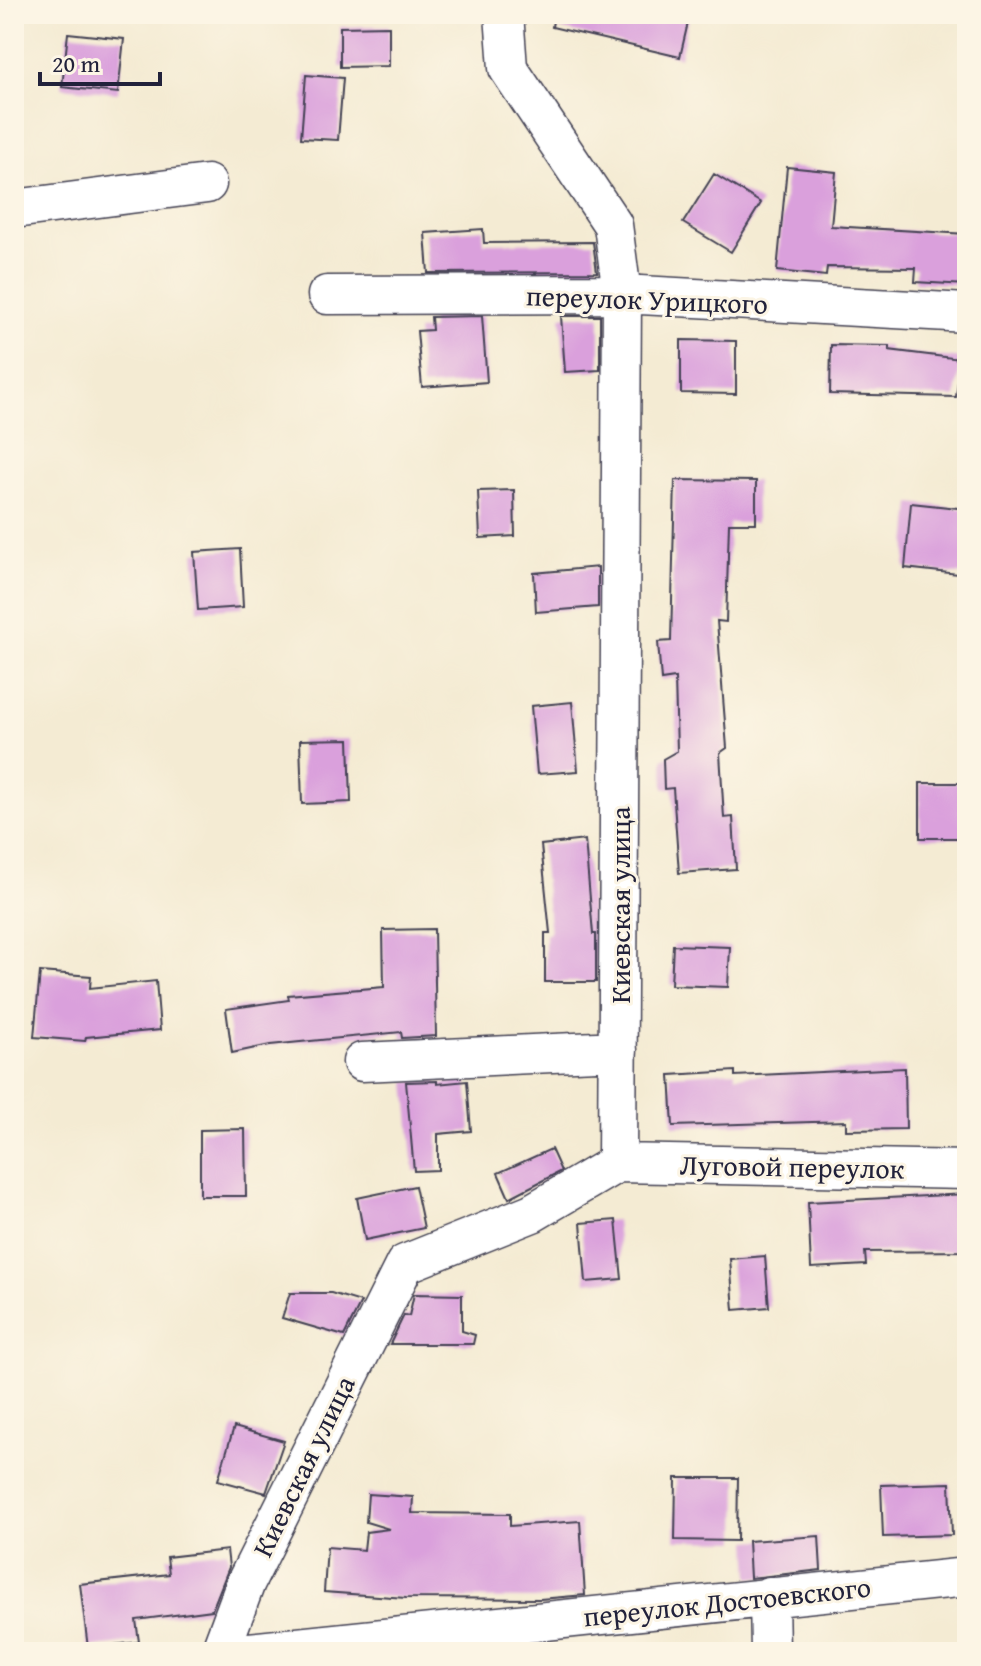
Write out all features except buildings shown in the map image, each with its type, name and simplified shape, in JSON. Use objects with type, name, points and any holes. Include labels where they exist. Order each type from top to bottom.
[{"type":"street","name":"Киевская улица","points":[[220,1652],[246,1582],[405,1264],[532,1213],[617,1163],[622,294],[613,225],[508,68],[504,14]]},
{"type":"street","points":[[14,209],[207,184]]},
{"type":"street","name":"переулок Урицкого","points":[[327,295],[622,294],[967,313]]},
{"type":"street","points":[[362,1062],[618,1050]]},
{"type":"street","name":"Луговой переулок","points":[[617,1163],[967,1170]]},
{"type":"street","name":"переулок Достоевского","points":[[249,1652],[967,1577]]},
{"type":"street","points":[[769,1596],[770,1652]]}]
